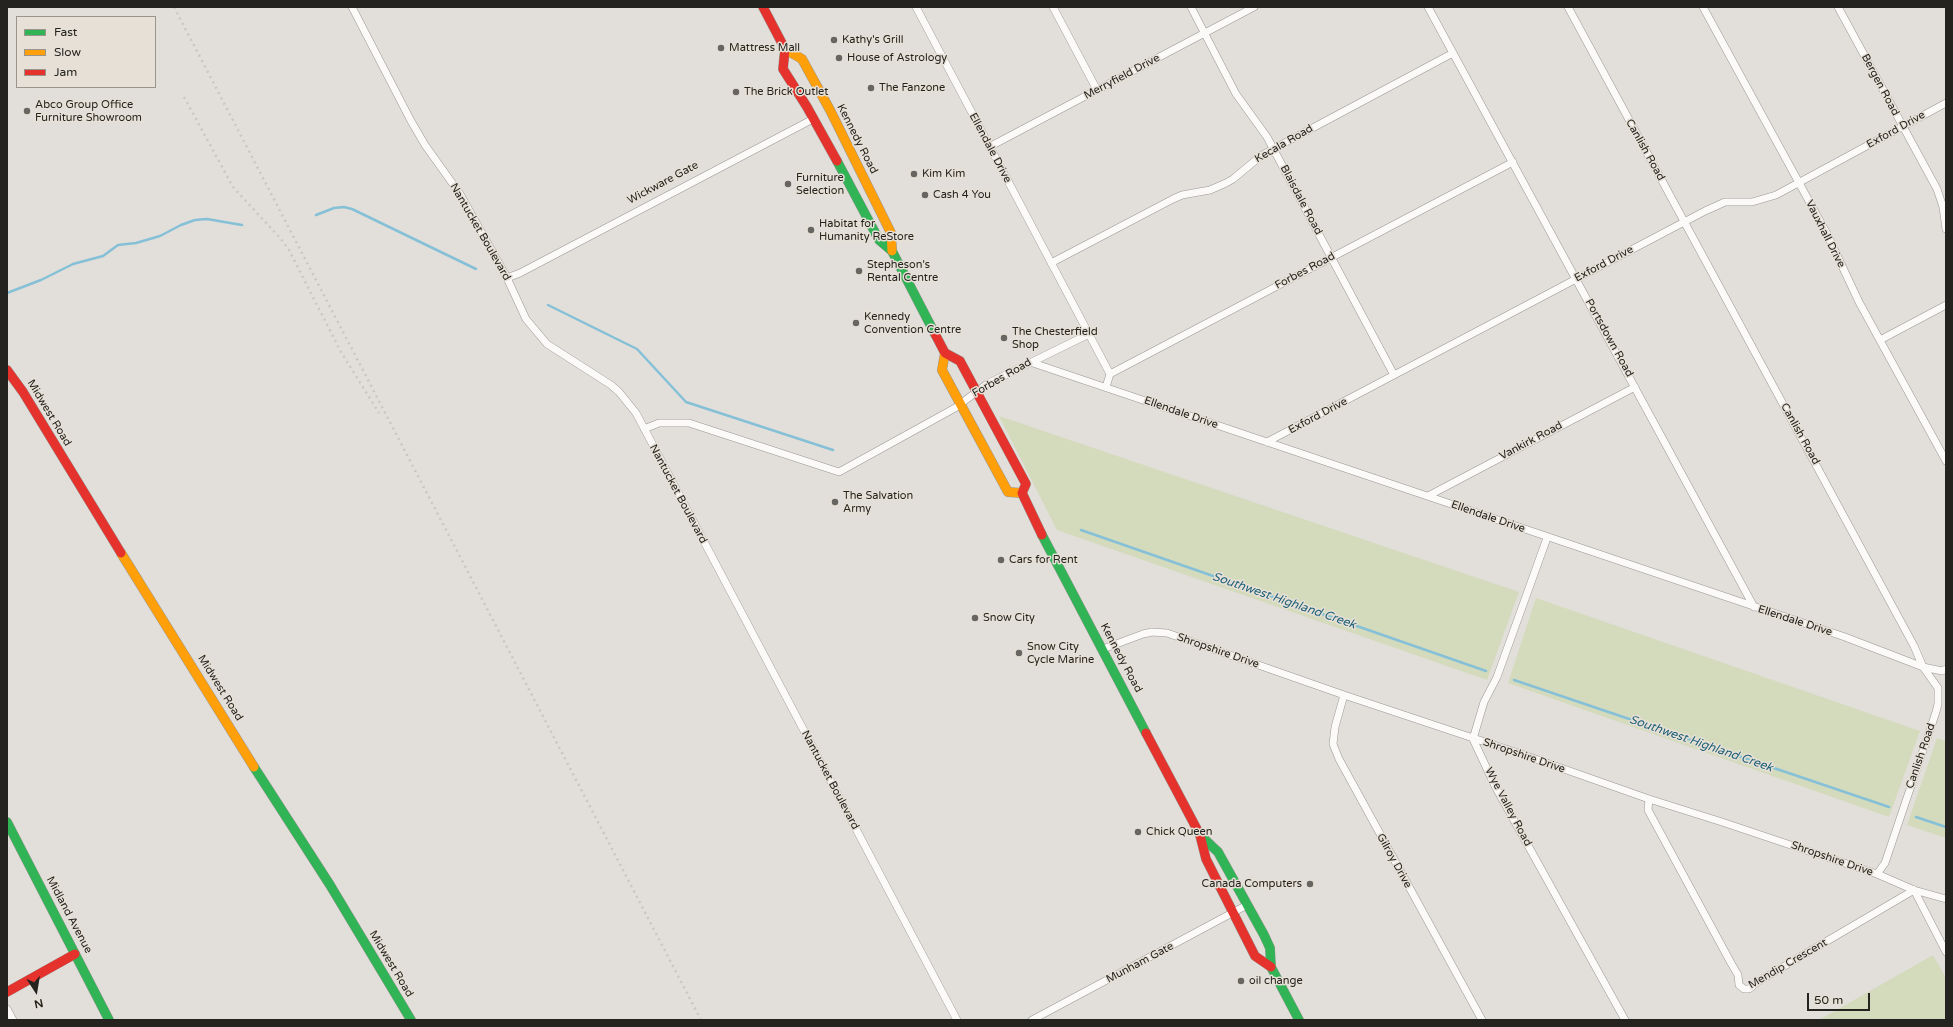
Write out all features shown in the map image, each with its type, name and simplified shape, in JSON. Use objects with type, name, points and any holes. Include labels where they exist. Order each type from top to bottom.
[{"type":"main road","points":[[763,7],[785,49]]},
{"type":"main road","name":"Kennedy Road","points":[[892,250],[879,240],[813,119],[783,69],[785,49],[802,58],[830,110],[891,233],[892,250],[945,353],[960,361],[1026,484],[1022,493],[1200,835],[1206,859],[1255,956],[1271,967]]},
{"type":"main road","name":"Wickware Gate","points":[[813,119],[830,110]]},
{"type":"main road","points":[[945,353],[942,370],[1008,492],[1022,493]]},
{"type":"main road","name":"Midwest Road","points":[[7,370],[23,392],[51,440],[293,829],[330,885],[412,1020]]},
{"type":"main road","name":"Midland Avenue","points":[[7,822],[109,1020]]},
{"type":"main road","name":"Kennedy Road","points":[[1200,835],[1218,852],[1248,905],[1270,948],[1271,967],[1299,1020]]},
{"type":"main road","points":[[7,992],[75,954]]},
{"type":"street","name":"Nantucket Boulevard","points":[[352,7],[411,121],[425,145],[460,194],[507,278],[526,319],[547,344],[619,392],[636,413],[956,1020]]},
{"type":"street","name":"Ellendale Drive","points":[[916,7],[1110,374]]},
{"type":"street","points":[[1053,7],[1097,90]]},
{"type":"street","name":"Blaisdale Road","points":[[1191,7],[1236,94],[1255,118],[1274,148],[1394,375]]},
{"type":"street","name":"Merryfield Drive","points":[[990,147],[1254,7]]},
{"type":"street","name":"Portsdown Road","points":[[1428,7],[1754,607]]},
{"type":"street","name":"Canlish Road","points":[[1568,7],[1914,646],[1923,667],[1938,688],[1938,704],[1885,863],[1877,874]]},
{"type":"street","name":"Vauxhall Drive","points":[[1704,7],[1799,183],[1880,340],[1946,460]]},
{"type":"street","name":"Bergen Road","points":[[1838,7],[1941,198],[1946,229]]},
{"type":"street","name":"Kecala Road","points":[[1051,263],[1182,195],[1210,190],[1226,183],[1262,155],[1274,148],[1453,53]]},
{"type":"street","name":"Exford Drive","points":[[1267,442],[1718,204],[1725,202],[1760,201],[1776,195],[1946,103]]},
{"type":"street","name":"Wickware Gate","points":[[507,278],[520,273],[813,119]]},
{"type":"street","name":"Forbes Road","points":[[1110,374],[1513,162]]},
{"type":"street","points":[[1880,340],[1946,305]]},
{"type":"street","name":"Forbes Road","points":[[644,429],[659,423],[689,423],[839,472],[960,404],[976,391],[1030,362],[1089,334]]},
{"type":"street","name":"Ellendale Drive","points":[[1030,362],[1428,496],[1547,538],[1845,637],[1923,667],[1942,671],[1946,669]]},
{"type":"street","points":[[1106,387],[1110,374]]},
{"type":"street","name":"Vankirk Road","points":[[1428,496],[1635,387]]},
{"type":"street","points":[[1473,739],[1484,702],[1497,677],[1547,538]]},
{"type":"street","name":"Shropshire Drive","points":[[1103,649],[1143,634],[1152,632],[1167,633],[1649,799],[1877,874],[1914,890],[1946,899]]},
{"type":"street","name":"Gilroy Drive","points":[[1344,695],[1335,727],[1333,744],[1339,759],[1482,1020]]},
{"type":"street","name":"Wye Valley Road","points":[[1473,739],[1495,786],[1625,1020]]},
{"type":"street","name":"Mendip Crescent","points":[[1649,799],[1648,810],[1738,975],[1740,985],[1744,989],[1749,989],[1759,981],[1914,890]]},
{"type":"street","points":[[1914,890],[1946,952]]},
{"type":"street","name":"Munham Gate","points":[[1032,1020],[1248,905]]},
{"type":"street","points":[[7,1009],[13,1020]]},
{"type":"green space","points":[[999,416],[1519,592],[1487,680],[1057,530]]},
{"type":"green space","points":[[1536,598],[1920,731],[1889,817],[1508,683]]},
{"type":"green space","points":[[1937,738],[1946,741],[1946,838],[1907,825]]},
{"type":"green space","points":[[1933,955],[1946,978],[1946,1020],[1819,1020]]},
{"type":"waterway","name":"Southwest Highland Creek","points":[[316,215],[334,208],[344,207],[352,209],[476,269]]},
{"type":"waterway","name":"Southwest Highland Creek","points":[[7,293],[41,280],[73,264],[103,256],[118,245],[136,243],[160,236],[181,225],[195,220],[207,219],[242,225]]},
{"type":"waterway","name":"Southwest Highland Creek","points":[[548,305],[637,349],[686,402],[833,450]]},
{"type":"waterway","name":"Southwest Highland Creek","points":[[1081,530],[1486,671]]},
{"type":"waterway","name":"Southwest Highland Creek","points":[[1514,680],[1889,807]]},
{"type":"waterway","name":"Southwest Highland Creek","points":[[1916,817],[1946,827]]},
{"type":"railway","points":[[174,7],[701,1020]]},
{"type":"railway","points":[[184,97],[233,187],[281,239],[289,250],[341,352],[379,413]]},
{"type":"traffic: fast","points":[[837,161],[879,240],[892,251],[935,334]]},
{"type":"traffic: fast","points":[[1042,535],[1146,733]]},
{"type":"traffic: fast","points":[[254,767],[330,885],[411,1020]]},
{"type":"traffic: fast","points":[[7,822],[109,1020]]},
{"type":"traffic: fast","points":[[1200,835],[1218,852],[1264,935],[1270,948],[1271,967],[1299,1020]]},
{"type":"traffic: slow","points":[[785,49],[802,59],[830,110],[891,233],[892,251]]},
{"type":"traffic: slow","points":[[945,353],[942,370],[1008,492],[1022,493]]},
{"type":"traffic: slow","points":[[121,553],[254,767]]},
{"type":"traffic: jam","points":[[763,7],[785,49],[783,69],[807,107],[837,161]]},
{"type":"traffic: jam","points":[[935,334],[945,353],[960,361],[1026,484],[1022,493],[1042,535]]},
{"type":"traffic: jam","points":[[7,370],[23,392],[121,553]]},
{"type":"traffic: jam","points":[[1146,733],[1200,835],[1206,859],[1255,956],[1271,967]]},
{"type":"traffic: jam","points":[[7,992],[75,954]]},
{"type":"place","name":"Kathy's Grill","points":[[834,40]]},
{"type":"place","name":"Mattress Mall","points":[[721,48]]},
{"type":"place","name":"House of Astrology","points":[[839,58]]},
{"type":"place","name":"The Fanzone","points":[[871,88]]},
{"type":"place","name":"The Brick Outlet","points":[[736,92]]},
{"type":"place","name":"Abco Group Office Furniture Showroom","points":[[27,111]]},
{"type":"place","name":"Kim Kim","points":[[914,174]]},
{"type":"place","name":"Furniture Selection","points":[[788,184]]},
{"type":"place","name":"Cash 4 You","points":[[925,195]]},
{"type":"place","name":"Habitat for Humanity ReStore","points":[[811,230]]},
{"type":"place","name":"Stepheson's Rental Centre","points":[[859,271]]},
{"type":"place","name":"Kennedy Convention Centre","points":[[856,323]]},
{"type":"place","name":"The Chesterfield Shop","points":[[1004,338]]},
{"type":"place","name":"The Salvation Army","points":[[835,502]]},
{"type":"place","name":"Cars for Rent","points":[[1001,560]]},
{"type":"place","name":"Snow City","points":[[975,618]]},
{"type":"place","name":"Snow City Cycle Marine","points":[[1019,653]]},
{"type":"place","name":"Chick Queen","points":[[1138,832]]},
{"type":"place","name":"Canada Computers","points":[[1310,884]]},
{"type":"place","name":"oil change","points":[[1241,981]]}]
